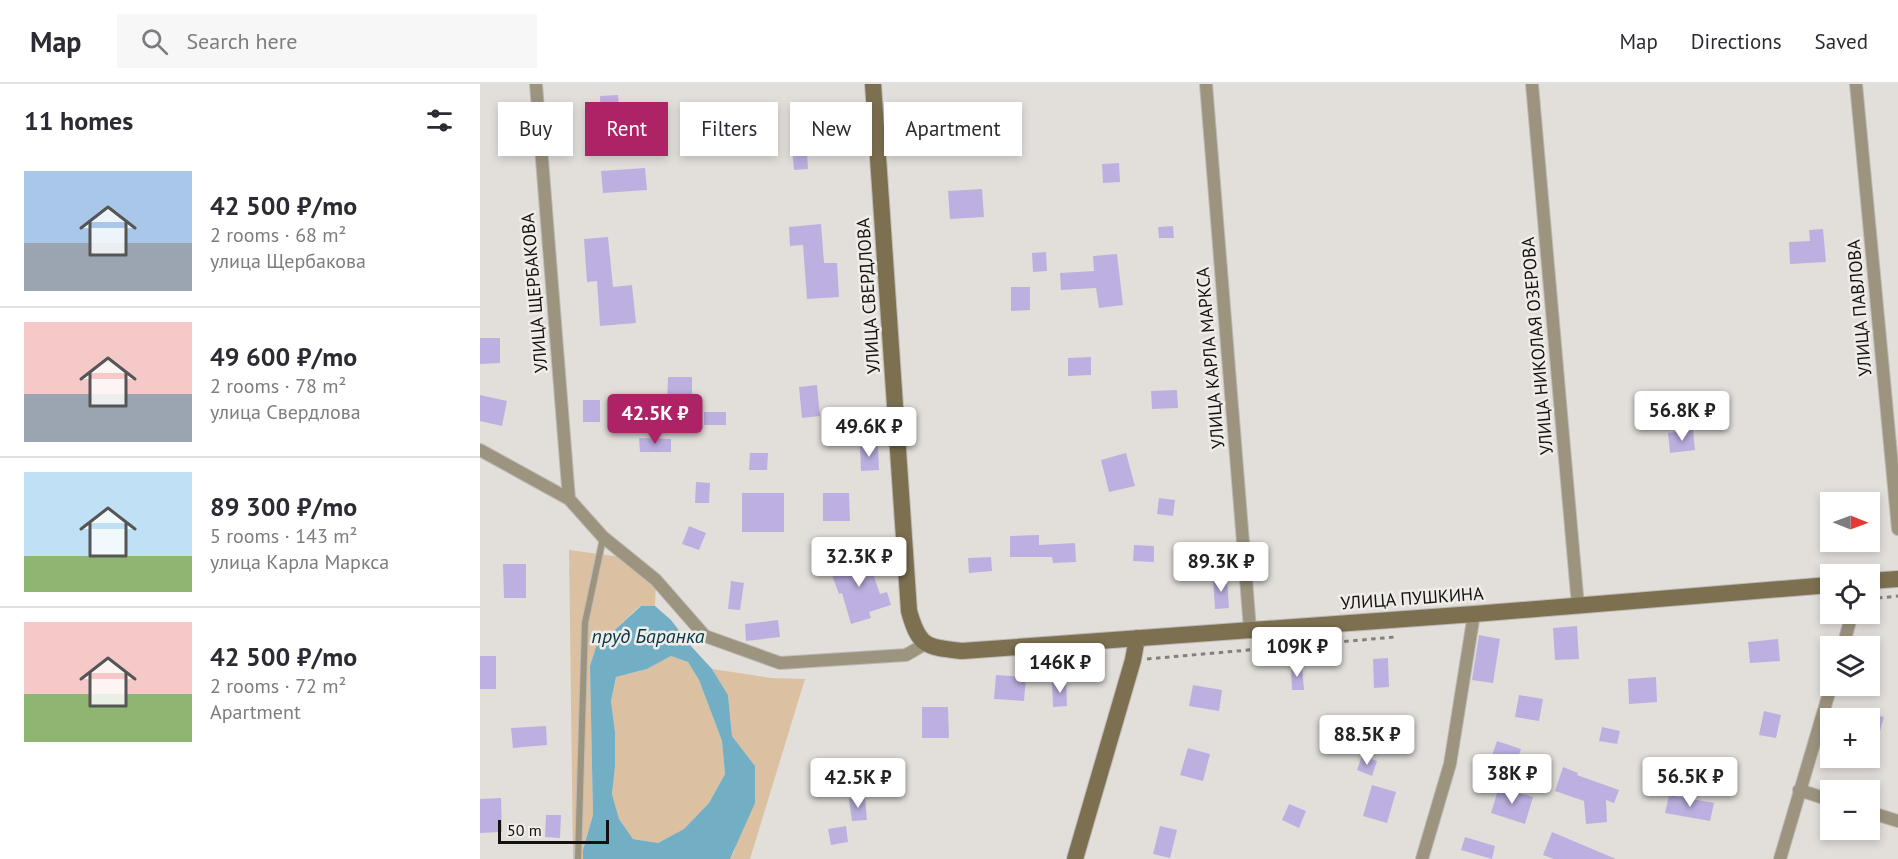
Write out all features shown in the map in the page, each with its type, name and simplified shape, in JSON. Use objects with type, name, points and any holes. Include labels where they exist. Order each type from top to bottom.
[{"type":"main road","name":"УЛИЦА СВЕРДЛОВА","points":[[873,84],[909,611],[915,632],[925,644]]},
{"type":"main road","points":[[1880,580],[1898,579]]},
{"type":"main road","name":"УЛИЦА ПУШКИНА","points":[[925,644],[962,651],[1474,614],[1820,586]]},
{"type":"main road","points":[[1075,859],[1133,660],[1137,638]]},
{"type":"street","name":"УЛИЦА ЩЕРБАКОВА","points":[[536,84],[569,499]]},
{"type":"street","name":"УЛИЦА КАРЛА МАРКСА","points":[[1206,84],[1250,629]]},
{"type":"street","name":"УЛИЦА НИКОЛАЯ ОЗЕРОВА","points":[[1532,84],[1578,606]]},
{"type":"street","name":"УЛИЦА ПАВЛОВА","points":[[1856,84],[1898,529]]},
{"type":"street","points":[[480,450],[569,499],[603,537],[656,580],[705,636],[780,663],[906,655],[925,644]]},
{"type":"street","points":[[1422,859],[1450,764],[1474,614]]},
{"type":"street","points":[[1780,859],[1828,696]]},
{"type":"street","points":[[1799,790],[1820,797]]},
{"type":"street","points":[[1880,815],[1898,821]]},
{"type":"lane","points":[[578,859],[585,623],[603,537]]},
{"type":"path","points":[[1880,598],[1898,596]]},
{"type":"shaded area","points":[[569,550],[629,558],[656,580],[655,606],[640,606],[596,647],[590,666],[593,815],[583,850],[583,859],[573,859]]},
{"type":"shaded area","points":[[671,656],[688,662],[699,680],[722,741],[725,774],[709,803],[684,829],[658,843],[633,839],[619,819],[612,794],[615,732],[611,701],[616,677],[647,669]]},
{"type":"shaded area","points":[[712,669],[772,678],[805,679],[750,859],[730,859],[734,852],[755,766],[732,736],[728,695]]},
{"type":"water","name":"пруд Баранка","points":[[641,606],[655,606],[671,620],[712,669],[728,695],[732,736],[755,766],[755,803],[730,859],[583,859],[583,850],[593,815],[590,666],[596,647]],"holes":[[[671,656],[688,662],[699,680],[722,741],[725,774],[709,803],[684,829],[658,843],[633,839],[619,819],[612,794],[615,732],[611,701],[616,677],[647,669]]]},
{"type":"building","points":[[618,95],[619,102],[600,102],[600,96]]},
{"type":"building","points":[[793,156],[807,156],[808,169],[794,170]]},
{"type":"building","points":[[1119,163],[1120,182],[1103,183],[1102,164]]},
{"type":"building","points":[[645,168],[647,190],[603,193],[601,171]]},
{"type":"building","points":[[982,189],[984,217],[950,219],[948,191]]},
{"type":"building","points":[[821,224],[824,263],[837,263],[839,297],[807,299],[803,245],[790,246],[789,227]]},
{"type":"building","points":[[1173,226],[1174,238],[1159,238],[1158,227]]},
{"type":"building","points":[[1823,229],[1826,262],[1790,264],[1789,242],[1810,241],[1809,230]]},
{"type":"building","points":[[608,237],[613,287],[632,285],[636,323],[600,326],[597,281],[587,282],[584,239]]},
{"type":"building","points":[[1046,252],[1047,271],[1033,272],[1032,253]]},
{"type":"building","points":[[1117,254],[1123,305],[1099,308],[1096,288],[1061,290],[1060,273],[1094,271],[1093,256]]},
{"type":"building","points":[[1011,287],[1030,287],[1030,310],[1011,311]]},
{"type":"building","points":[[480,338],[500,338],[500,363],[480,364]]},
{"type":"building","points":[[1091,357],[1091,375],[1068,376],[1068,358]]},
{"type":"building","points":[[668,377],[692,377],[692,404],[667,404]]},
{"type":"building","points":[[817,385],[820,416],[802,418],[799,387]]},
{"type":"building","points":[[1177,390],[1178,408],[1152,409],[1151,391]]},
{"type":"building","points":[[480,395],[507,401],[502,426],[480,421]]},
{"type":"building","points":[[583,400],[600,400],[600,422],[583,422]]},
{"type":"building","points":[[704,412],[726,412],[726,425],[704,425]]},
{"type":"building","points":[[1693,430],[1695,450],[1670,453],[1668,433]]},
{"type":"building","points":[[639,438],[671,439],[671,452],[640,452]]},
{"type":"building","points":[[878,446],[879,470],[861,471],[860,447]]},
{"type":"building","points":[[750,453],[768,453],[767,470],[749,470]]},
{"type":"building","points":[[1126,453],[1135,486],[1109,492],[1101,460]]},
{"type":"building","points":[[696,482],[710,483],[709,503],[695,503]]},
{"type":"building","points":[[742,493],[784,493],[784,532],[742,532]]},
{"type":"building","points":[[823,493],[849,493],[850,521],[823,521]]},
{"type":"building","points":[[1159,498],[1175,500],[1173,516],[1157,514]]},
{"type":"building","points":[[689,526],[706,533],[699,550],[682,544]]},
{"type":"building","points":[[1039,535],[1039,545],[1075,543],[1076,562],[1053,563],[1052,557],[1010,557],[1010,536]]},
{"type":"building","points":[[1134,545],[1154,546],[1154,562],[1133,561]]},
{"type":"building","points":[[866,554],[880,594],[887,592],[891,605],[869,612],[871,618],[851,624],[842,593],[839,594],[829,567]]},
{"type":"building","points":[[991,557],[992,571],[969,573],[968,558]]},
{"type":"building","points":[[503,564],[526,564],[526,598],[504,598]]},
{"type":"building","points":[[1227,577],[1229,608],[1215,609],[1213,578]]},
{"type":"building","points":[[731,581],[744,583],[740,610],[728,609]]},
{"type":"building","points":[[778,620],[780,637],[746,641],[745,624]]},
{"type":"building","points":[[1577,626],[1579,659],[1555,660],[1553,628]]},
{"type":"building","points":[[1479,635],[1500,639],[1493,683],[1472,680]]},
{"type":"building","points":[[1778,639],[1780,661],[1750,663],[1748,642]]},
{"type":"building","points":[[480,656],[496,656],[496,689],[480,689]]},
{"type":"building","points":[[1388,658],[1389,687],[1374,688],[1373,659]]},
{"type":"building","points":[[1302,666],[1304,690],[1292,690],[1291,667]]},
{"type":"building","points":[[996,675],[1026,677],[1024,701],[994,699]]},
{"type":"building","points":[[1656,677],[1657,702],[1629,704],[1628,679]]},
{"type":"building","points":[[1066,680],[1067,706],[1053,707],[1052,681]]},
{"type":"building","points":[[1193,685],[1222,690],[1219,711],[1189,706]]},
{"type":"building","points":[[1519,695],[1543,699],[1539,721],[1515,717]]},
{"type":"building","points":[[922,707],[948,707],[949,738],[922,738]]},
{"type":"building","points":[[1764,711],[1781,715],[1776,738],[1759,735]]},
{"type":"building","points":[[1880,716],[1884,717],[1880,731]]},
{"type":"building","points":[[546,726],[547,745],[513,748],[511,728]]},
{"type":"building","points":[[1602,727],[1620,731],[1617,744],[1599,741]]},
{"type":"building","points":[[1338,730],[1362,732],[1361,748],[1337,747]]},
{"type":"building","points":[[1497,741],[1521,749],[1514,769],[1490,761]]},
{"type":"building","points":[[1188,748],[1210,754],[1203,781],[1180,775]]},
{"type":"building","points":[[1362,756],[1377,761],[1372,776],[1357,770]]},
{"type":"building","points":[[1563,767],[1578,773],[1577,775],[1619,790],[1614,803],[1606,800],[1607,822],[1586,824],[1584,801],[1555,791]]},
{"type":"building","points":[[1372,785],[1396,792],[1387,823],[1363,816]]},
{"type":"building","points":[[1499,787],[1533,797],[1525,824],[1491,813]]},
{"type":"building","points":[[1669,795],[1714,803],[1710,821],[1665,813]]},
{"type":"building","points":[[501,798],[502,832],[480,833],[480,799]]},
{"type":"building","points":[[865,798],[867,820],[852,821],[849,799]]},
{"type":"building","points":[[1289,804],[1306,811],[1299,828],[1282,820]]},
{"type":"building","points":[[546,815],[561,815],[560,838],[545,837]]},
{"type":"building","points":[[846,826],[848,842],[831,845],[828,829]]},
{"type":"building","points":[[1160,826],[1177,830],[1170,858],[1153,854]]},
{"type":"building","points":[[1552,832],[1616,859],[1554,859],[1543,855]]},
{"type":"building","points":[[1465,837],[1495,846],[1492,859],[1461,850]]}]
